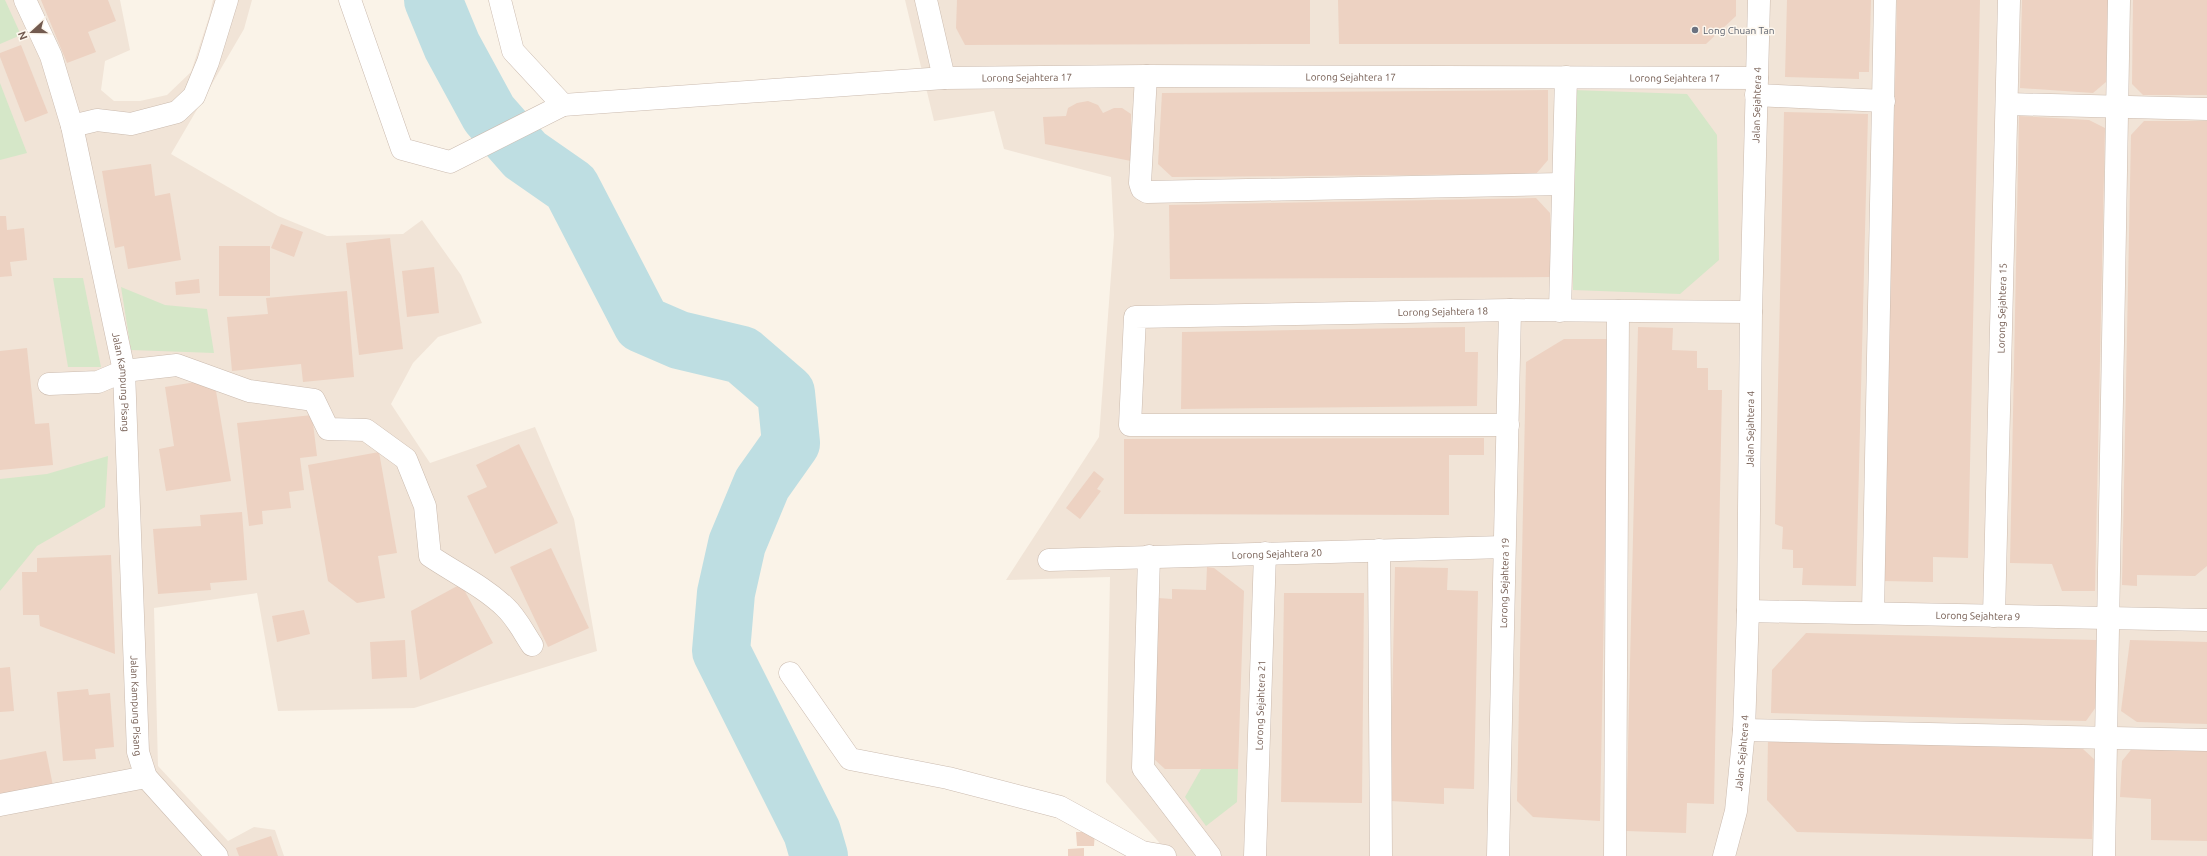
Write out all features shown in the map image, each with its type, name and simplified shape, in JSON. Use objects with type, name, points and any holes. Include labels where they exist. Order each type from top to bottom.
[{"type":"street","name":"Jalan Kampung Pisang","points":[[25,0],[51,56],[72,126],[124,371],[138,752],[146,777],[217,856]]},
{"type":"street","points":[[72,126],[97,120],[131,124],[177,112],[194,96],[208,62],[227,0]]},
{"type":"street","points":[[350,0],[402,149],[450,162],[562,106],[513,50],[500,0]]},
{"type":"street","points":[[926,0],[944,78]]},
{"type":"street","name":"Jalan Sejahtera 4","points":[[1724,856],[1736,811],[1744,730],[1748,611],[1751,312],[1759,0]]},
{"type":"street","points":[[1873,614],[1885,0]]},
{"type":"street","name":"Lorong Sejahtera 15","points":[[1994,616],[2008,104],[2009,0]]},
{"type":"street","points":[[2104,856],[2119,0]]},
{"type":"street","points":[[1146,76],[1140,183],[1142,189],[1147,192],[1562,184]]},
{"type":"street","name":"Lorong Sejahtera 17","points":[[562,106],[944,78],[1146,76],[1566,77],[1757,86],[1884,101]]},
{"type":"street","points":[[1560,311],[1562,184],[1566,77]]},
{"type":"street","points":[[2008,104],[2207,109]]},
{"type":"street","name":"Lorong Sejahtera 18","points":[[1508,425],[1130,424],[1135,317],[1510,310],[1751,312]]},
{"type":"street","name":"Lorong Sejahtera 19","points":[[1498,856],[1510,310]]},
{"type":"street","points":[[1615,856],[1618,311]]},
{"type":"street","points":[[49,384],[98,382],[124,371],[177,365],[249,391],[314,400],[328,429],[366,430],[406,459],[425,506],[430,556],[459,576],[483,589],[507,608],[532,645]]},
{"type":"street","name":"Lorong Sejahtera 20","points":[[1049,560],[1504,547]]},
{"type":"street","points":[[1379,550],[1381,856]]},
{"type":"street","name":"Lorong Sejahtera 21","points":[[1255,856],[1265,553]]},
{"type":"street","points":[[1149,556],[1143,768],[1210,856]]},
{"type":"street","name":"Lorong Sejahtera 9","points":[[1748,611],[2207,620]]},
{"type":"street","points":[[790,673],[850,759],[948,778],[1060,806],[1142,852],[1165,856]]},
{"type":"street","points":[[1744,730],[2207,740]]},
{"type":"street","points":[[0,806],[146,777]]},
{"type":"shaded area","points":[[0,0],[120,0],[130,50],[105,61],[101,90],[114,101],[140,101],[167,95],[191,72],[213,0],[252,0],[244,29],[171,154],[278,216],[327,236],[403,234],[422,220],[461,275],[482,323],[438,337],[413,363],[391,404],[430,463],[535,427],[574,519],[597,651],[414,708],[278,711],[257,593],[154,608],[158,766],[228,841],[254,827],[275,830],[284,856],[0,856]]},
{"type":"shaded area","points":[[905,0],[2207,0],[2207,856],[1171,856],[1106,782],[1110,577],[1006,580],[1099,437],[1114,235],[1111,177],[1004,149],[994,111],[934,121]]},
{"type":"green space","points":[[0,0],[5,0],[21,35],[0,44]]},
{"type":"green space","points":[[0,83],[27,153],[0,160]]},
{"type":"green space","points":[[1573,90],[1687,94],[1717,135],[1719,260],[1680,294],[1573,290]]},
{"type":"green space","points":[[53,278],[83,278],[101,367],[68,367]]},
{"type":"green space","points":[[121,287],[165,305],[207,309],[214,353],[131,350]]},
{"type":"green space","points":[[108,456],[105,507],[37,546],[0,591],[0,479],[47,474]]},
{"type":"green space","points":[[1201,769],[1238,769],[1237,802],[1206,826],[1185,797]]},
{"type":"building","points":[[41,0],[108,0],[116,21],[88,32],[96,52],[67,63]]},
{"type":"building","points":[[957,0],[1310,0],[1310,44],[965,45],[956,28]]},
{"type":"building","points":[[1338,0],[1736,0],[1736,16],[1706,44],[1339,44]]},
{"type":"building","points":[[1787,0],[1871,0],[1869,72],[1859,72],[1859,79],[1785,77]]},
{"type":"building","points":[[1897,0],[1980,0],[1968,558],[1933,557],[1933,582],[1883,581]]},
{"type":"building","points":[[2022,0],[2108,0],[2106,82],[2093,93],[2020,88]]},
{"type":"building","points":[[2133,0],[2207,0],[2207,95],[2143,95],[2132,84]]},
{"type":"building","points":[[21,45],[48,113],[25,122],[0,57],[0,53]]},
{"type":"building","points":[[1548,90],[1548,160],[1536,174],[1172,177],[1158,164],[1162,93]]},
{"type":"building","points":[[1088,101],[1098,105],[1103,113],[1114,108],[1122,108],[1131,114],[1131,161],[1045,144],[1043,117],[1066,116],[1068,108],[1077,103]]},
{"type":"building","points":[[1784,112],[1868,114],[1856,586],[1802,585],[1803,568],[1793,568],[1793,550],[1782,549],[1783,527],[1775,524]]},
{"type":"building","points":[[2019,116],[2089,120],[2105,128],[2095,591],[2062,591],[2052,564],[2010,563]]},
{"type":"building","points":[[2144,121],[2207,121],[2207,566],[2195,576],[2137,575],[2137,586],[2122,585],[2131,135]]},
{"type":"building","points":[[151,164],[155,196],[170,193],[181,260],[128,269],[124,246],[115,248],[102,171]]},
{"type":"building","points":[[1536,198],[1550,213],[1551,277],[1170,279],[1169,205]]},
{"type":"building","points":[[0,216],[6,216],[7,230],[24,228],[27,260],[10,262],[12,276],[0,277]]},
{"type":"building","points":[[281,224],[303,232],[294,257],[271,248]]},
{"type":"building","points":[[390,238],[403,349],[359,355],[346,243]]},
{"type":"building","points":[[219,246],[270,246],[270,296],[219,296]]},
{"type":"building","points":[[434,267],[439,313],[407,317],[402,271]]},
{"type":"building","points":[[199,279],[200,293],[176,295],[175,282]]},
{"type":"building","points":[[347,291],[354,377],[303,382],[301,364],[232,371],[227,317],[268,314],[266,298]]},
{"type":"building","points":[[1465,327],[1465,352],[1478,352],[1477,406],[1181,409],[1182,332]]},
{"type":"building","points":[[1638,327],[1673,328],[1672,350],[1697,351],[1697,368],[1708,368],[1708,390],[1722,390],[1714,804],[1687,803],[1686,833],[1626,831]]},
{"type":"building","points":[[1564,339],[1609,339],[1600,821],[1533,817],[1517,801],[1526,362]]},
{"type":"building","points":[[27,348],[35,424],[49,423],[53,465],[0,470],[0,351]]},
{"type":"building","points":[[214,379],[231,481],[166,491],[159,449],[174,446],[165,387]]},
{"type":"building","points":[[312,415],[317,456],[300,458],[304,490],[289,492],[291,508],[262,511],[263,524],[249,526],[237,423]]},
{"type":"building","points":[[1484,438],[1484,455],[1449,455],[1449,515],[1124,514],[1124,439]]},
{"type":"building","points":[[519,444],[558,523],[495,554],[467,496],[487,487],[476,465]]},
{"type":"building","points":[[379,452],[397,553],[378,556],[385,598],[357,603],[328,581],[308,465]]},
{"type":"building","points":[[1094,471],[1104,479],[1097,489],[1101,491],[1080,519],[1066,508]]},
{"type":"building","points":[[242,512],[247,580],[210,583],[211,590],[158,594],[153,529],[201,526],[200,515]]},
{"type":"building","points":[[551,548],[589,628],[548,647],[510,567]]},
{"type":"building","points":[[111,555],[115,654],[40,626],[39,615],[23,615],[22,572],[37,572],[37,558]]},
{"type":"building","points":[[1207,567],[1214,568],[1244,591],[1238,769],[1165,769],[1154,759],[1158,598],[1172,599],[1172,589],[1206,590]]},
{"type":"building","points":[[1395,567],[1448,568],[1447,590],[1478,591],[1474,789],[1444,788],[1444,804],[1390,801]]},
{"type":"building","points":[[461,584],[493,643],[420,680],[411,611]]},
{"type":"building","points":[[1284,593],[1364,593],[1362,803],[1281,802]]},
{"type":"building","points":[[304,610],[310,634],[277,642],[272,616]]},
{"type":"building","points":[[1806,633],[2097,640],[2096,707],[2086,721],[1771,713],[1772,670]]},
{"type":"building","points":[[405,640],[407,677],[372,679],[370,642]]},
{"type":"building","points":[[2130,640],[2207,642],[2207,724],[2137,722],[2121,711]]},
{"type":"building","points":[[10,667],[14,711],[0,712],[0,668]]},
{"type":"building","points":[[88,689],[89,695],[110,693],[114,747],[95,749],[96,759],[63,761],[57,692]]},
{"type":"building","points":[[1768,737],[2064,745],[2083,749],[2095,760],[2092,839],[1797,832],[1767,800]]},
{"type":"building","points":[[2134,746],[2207,748],[2207,841],[2151,840],[2151,799],[2120,797],[2122,761]]},
{"type":"building","points":[[46,751],[53,786],[0,795],[0,760]]},
{"type":"building","points":[[1076,832],[1095,832],[1094,846],[1077,846]]},
{"type":"building","points":[[271,836],[278,856],[239,856],[236,848]]},
{"type":"building","points":[[1084,848],[1084,856],[1068,856],[1068,849]]},
{"type":"waterway","points":[[433,0],[452,46],[489,114],[525,155],[571,187],[642,324],[679,340],[742,355],[786,393],[791,443],[762,484],[737,544],[726,593],[721,651],[812,832],[819,856]]},
{"type":"place","name":"Long Chuan Tan","points":[[1695,30]]}]
